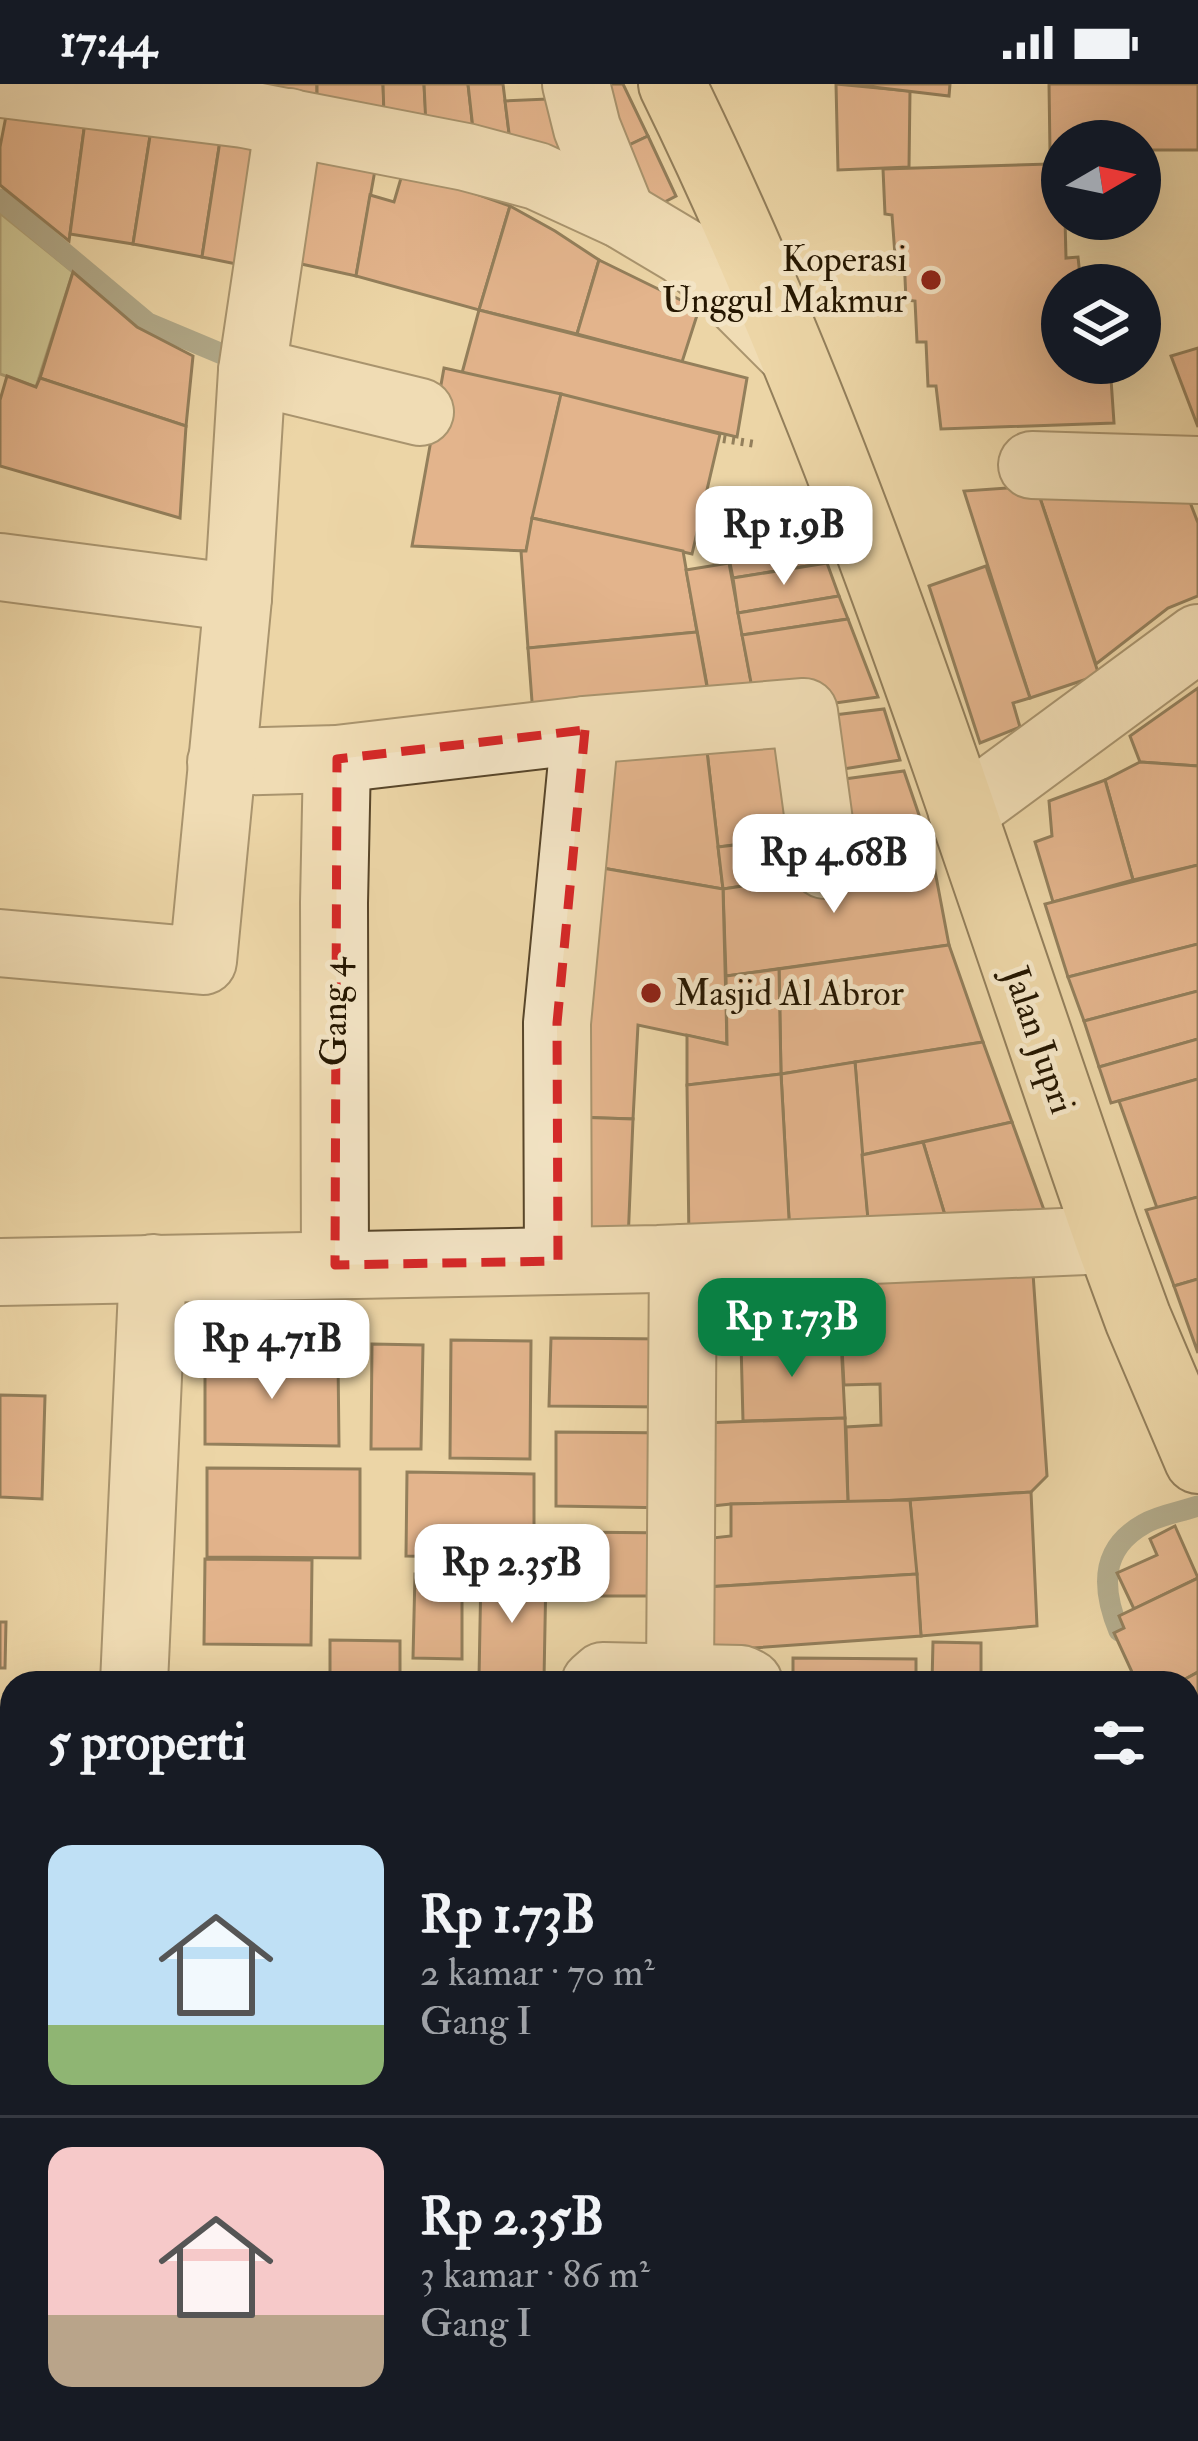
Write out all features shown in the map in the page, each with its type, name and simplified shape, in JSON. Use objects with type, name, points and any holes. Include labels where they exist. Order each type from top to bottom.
[{"type":"main road","name":"Jalan Jupri","points":[[672,84],[734,217],[876,568],[1109,1240],[1198,1460]]},
{"type":"street","points":[[576,84],[587,128],[622,215]]},
{"type":"street","points":[[36,86],[259,107],[536,176],[622,215],[684,252],[791,353]]},
{"type":"street","points":[[0,943],[203,962],[238,598],[252,371],[259,107]]},
{"type":"street","points":[[252,371],[420,412]]},
{"type":"street","points":[[1032,465],[1198,470]]},
{"type":"street","points":[[0,567],[238,598]]},
{"type":"street","points":[[962,812],[1198,638]]},
{"type":"street","points":[[221,761],[337,759],[585,730],[803,712],[825,865]]},
{"type":"street","points":[[558,1261],[557,1023],[585,730]]},
{"type":"street","name":"Gang 4","points":[[335,1265],[337,759]]},
{"type":"street","points":[[0,1272],[682,1258],[1109,1240]]},
{"type":"street","points":[[680,1671],[682,1258]]},
{"type":"street","points":[[135,1671],[153,1268]]},
{"type":"highlighted area","points":[[585,730],[557,1023],[558,1261],[335,1265],[337,759]]},
{"type":"green space","points":[[0,213],[73,272],[36,387],[0,374]]},
{"type":"building","points":[[249,84],[317,84],[317,107]]},
{"type":"building","points":[[317,84],[383,84],[384,107],[317,107]]},
{"type":"building","points":[[383,84],[424,84],[426,116],[384,116]]},
{"type":"building","points":[[424,84],[468,84],[474,138],[426,126]]},
{"type":"building","points":[[468,84],[503,84],[511,149],[474,138]]},
{"type":"building","points":[[588,84],[623,84],[648,136],[606,156]]},
{"type":"building","points":[[836,84],[910,91],[909,167],[838,170]]},
{"type":"building","points":[[848,84],[950,84],[949,96]]},
{"type":"building","points":[[1049,84],[1198,84],[1198,150],[1161,150],[1161,120],[1050,120]]},
{"type":"building","points":[[570,98],[581,165],[511,149],[505,101]]},
{"type":"building","points":[[7,111],[85,122],[69,241],[0,185]]},
{"type":"building","points":[[85,122],[151,130],[133,244],[70,234]]},
{"type":"building","points":[[151,130],[220,141],[202,257],[133,244]]},
{"type":"building","points":[[648,136],[676,196],[655,207],[606,156]]},
{"type":"building","points":[[220,141],[272,149],[256,268],[202,257]]},
{"type":"building","points":[[292,141],[377,159],[356,276],[274,258]]},
{"type":"building","points":[[1041,164],[1041,240],[1066,240],[1066,258],[1078,257],[1079,264],[1041,264],[1041,384],[1111,384],[1114,423],[941,429],[936,386],[928,386],[926,342],[917,342],[915,301],[906,300],[904,256],[895,255],[892,215],[885,214],[883,169]]},
{"type":"building","points":[[404,168],[510,206],[479,310],[356,276],[370,195],[394,202]]},
{"type":"building","points":[[510,206],[599,260],[577,334],[479,310]]},
{"type":"building","points":[[599,260],[699,309],[682,362],[577,334]]},
{"type":"building","points":[[73,272],[137,327],[193,356],[186,426],[40,378]]},
{"type":"building","points":[[479,310],[747,378],[737,437],[462,373]]},
{"type":"building","points":[[1198,348],[1198,427],[1171,356]]},
{"type":"building","points":[[444,368],[561,394],[526,551],[412,546]]},
{"type":"building","points":[[7,376],[36,387],[40,378],[186,426],[180,518],[0,466],[0,400]]},
{"type":"building","points":[[561,394],[720,434],[692,554],[532,518]]},
{"type":"building","points":[[1183,484],[1198,523],[1198,596],[1168,608],[1096,664],[1036,486]]},
{"type":"building","points":[[1036,486],[1099,675],[1030,698],[964,491]]},
{"type":"building","points":[[799,496],[827,563],[733,578],[719,508]]},
{"type":"building","points":[[532,518],[683,551],[697,632],[528,648],[521,551],[526,551]]},
{"type":"building","points":[[729,563],[757,714],[713,718],[686,570]]},
{"type":"building","points":[[827,563],[839,596],[738,613],[733,578]]},
{"type":"building","points":[[986,566],[1030,698],[1013,703],[1020,727],[980,743],[929,586]]},
{"type":"building","points":[[839,596],[848,619],[742,635],[738,613]]},
{"type":"building","points":[[848,619],[878,697],[757,714],[742,635]]},
{"type":"building","points":[[697,632],[711,709],[534,728],[528,648]]},
{"type":"building","points":[[1198,688],[1198,766],[1140,762],[1130,736]]},
{"type":"building","points":[[884,709],[900,760],[818,773],[809,718]]},
{"type":"building","points":[[800,721],[816,835],[718,847],[705,734]]},
{"type":"building","points":[[705,734],[723,889],[585,865],[597,745]]},
{"type":"building","points":[[1140,762],[1198,766],[1198,865],[1133,880],[1105,780]]},
{"type":"building","points":[[904,771],[931,850],[835,871],[822,782]]},
{"type":"building","points":[[1105,780],[1133,880],[1053,902],[1035,842],[1052,836],[1049,801]]},
{"type":"building","points":[[816,835],[822,874],[723,889],[718,847]]},
{"type":"building","points":[[931,850],[949,945],[726,976],[723,889]]},
{"type":"building","name":"Masjid Al Abror","points":[[585,865],[723,889],[727,1044],[638,1025],[633,1119],[572,1117]]},
{"type":"building","points":[[1198,865],[1198,944],[1068,977],[1045,904]]},
{"type":"building","points":[[1198,944],[1198,991],[1084,1021],[1068,977]]},
{"type":"building","points":[[949,945],[983,1042],[781,1074],[779,969]]},
{"type":"building","points":[[779,969],[781,1074],[687,1085],[687,1035],[727,1044],[726,976]]},
{"type":"building","points":[[1198,991],[1198,1039],[1099,1067],[1084,1021]]},
{"type":"building","points":[[1198,1039],[1198,1079],[1111,1103],[1099,1067]]},
{"type":"building","points":[[983,1042],[1012,1122],[862,1155],[855,1062]]},
{"type":"building","points":[[855,1062],[869,1230],[790,1237],[781,1074]]},
{"type":"building","points":[[781,1074],[790,1237],[689,1242],[687,1085]]},
{"type":"building","points":[[1198,1079],[1198,1197],[1157,1208],[1119,1101]]},
{"type":"building","points":[[572,1117],[633,1119],[628,1242],[565,1244]]},
{"type":"building","points":[[1012,1122],[1044,1210],[947,1222],[923,1142]]},
{"type":"building","points":[[923,1142],[947,1222],[869,1230],[862,1155]]},
{"type":"building","points":[[1198,1197],[1198,1279],[1174,1286],[1146,1210]]},
{"type":"building","points":[[1032,1259],[1047,1476],[1031,1492],[848,1503],[846,1427],[881,1425],[880,1384],[844,1385],[838,1274]]},
{"type":"building","points":[[838,1274],[841,1340],[712,1343],[714,1278]]},
{"type":"building","points":[[1198,1279],[1198,1353],[1174,1286]]},
{"type":"building","points":[[551,1338],[665,1339],[664,1407],[549,1406]]},
{"type":"building","points":[[451,1340],[531,1341],[530,1459],[450,1458]]},
{"type":"building","points":[[841,1340],[845,1418],[743,1421],[741,1342]]},
{"type":"building","points":[[372,1344],[423,1345],[421,1449],[371,1449]]},
{"type":"building","points":[[205,1357],[338,1359],[339,1446],[205,1444]]},
{"type":"building","points":[[0,1395],[45,1396],[42,1499],[0,1497]]},
{"type":"building","points":[[845,1418],[848,1503],[702,1507],[702,1423]]},
{"type":"building","points":[[556,1432],[677,1433],[675,1508],[556,1506]]},
{"type":"building","points":[[207,1468],[360,1469],[360,1558],[207,1557]]},
{"type":"building","points":[[407,1472],[534,1474],[534,1558],[406,1556]]},
{"type":"building","points":[[1031,1492],[1037,1626],[921,1636],[910,1500]]},
{"type":"building","points":[[910,1500],[917,1574],[706,1587],[703,1539],[731,1536],[731,1504]]},
{"type":"building","points":[[1175,1526],[1198,1578],[1134,1609],[1117,1573],[1157,1555],[1150,1539]]},
{"type":"building","points":[[568,1532],[674,1533],[673,1596],[567,1596]]},
{"type":"building","points":[[205,1559],[312,1560],[311,1645],[204,1644]]},
{"type":"building","points":[[481,1572],[546,1573],[544,1671],[479,1671]]},
{"type":"building","points":[[415,1574],[462,1575],[462,1659],[413,1658]]},
{"type":"building","points":[[917,1574],[921,1636],[710,1651],[706,1587]]},
{"type":"building","points":[[1198,1578],[1198,1671],[1131,1671],[1114,1633],[1124,1628],[1119,1616]]},
{"type":"building","points":[[0,1622],[6,1622],[5,1668],[0,1668]]},
{"type":"building","points":[[330,1640],[400,1641],[400,1671],[330,1671]]},
{"type":"building","points":[[933,1642],[981,1643],[981,1671],[932,1671]]},
{"type":"building","points":[[793,1658],[916,1659],[916,1671],[793,1671]]},
{"type":"waterway","points":[[0,199],[148,323],[234,359]]},
{"type":"waterway","points":[[1119,1631],[1108,1586],[1108,1572],[1119,1546],[1150,1521],[1198,1506]]},
{"type":"place","name":"Koperasi Unggul Makmur","points":[[931,280]]},
{"type":"place","name":"Masjid Al Abror","points":[[651,993]]}]
